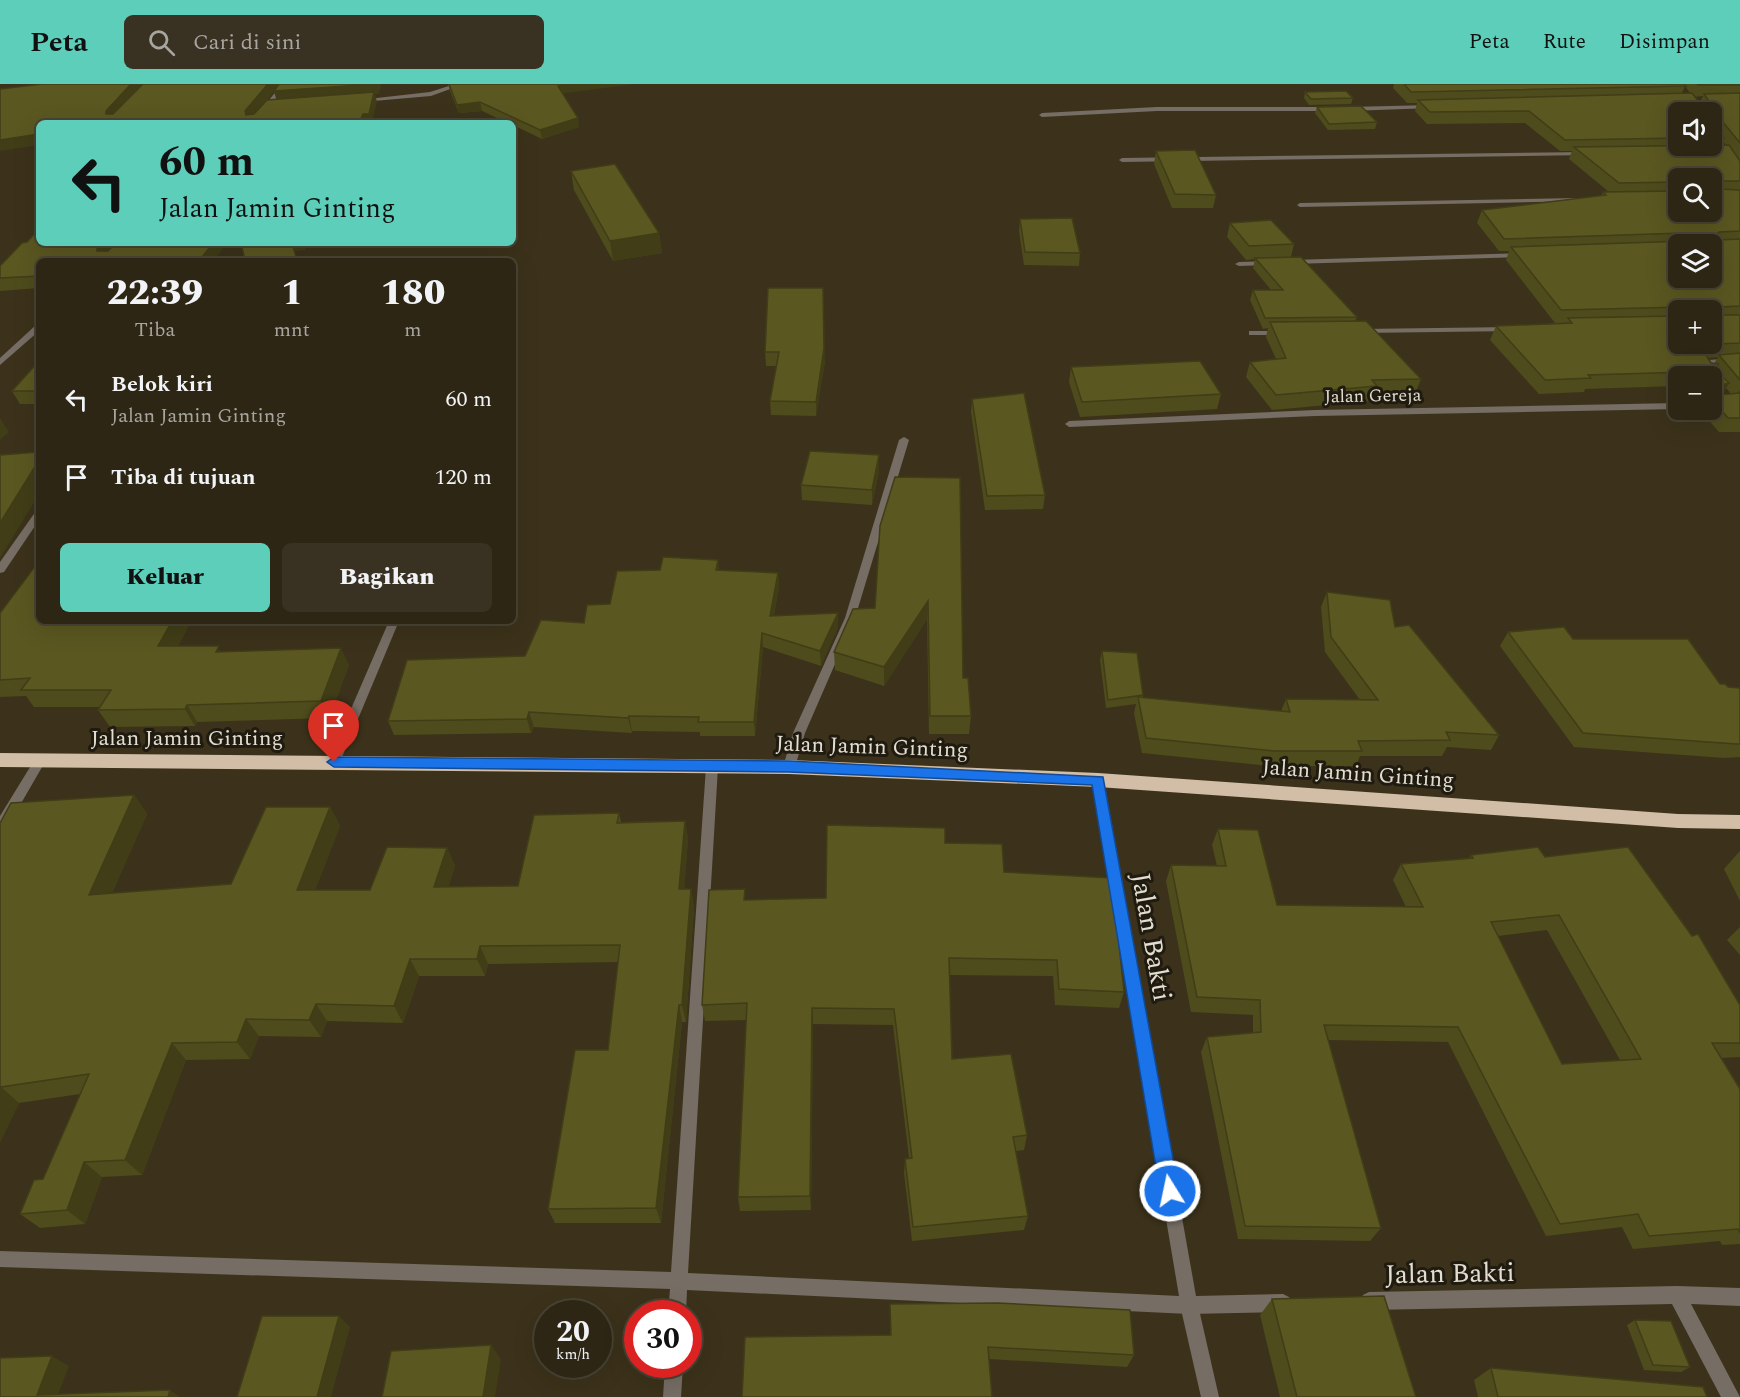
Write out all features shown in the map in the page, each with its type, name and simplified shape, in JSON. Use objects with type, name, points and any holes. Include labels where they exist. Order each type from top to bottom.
[{"type":"highway","name":"Jalan Jamin Ginting","points":[[0,760],[789,767],[1098,780],[1666,820],[1740,822]]},
{"type":"street","points":[[255,120],[285,84]]},
{"type":"street","points":[[358,101],[431,94],[461,84]]},
{"type":"street","points":[[268,105],[279,105]]},
{"type":"street","points":[[1042,115],[1157,110],[1441,107]]},
{"type":"street","points":[[1122,160],[1596,154]]},
{"type":"street","points":[[1300,205],[1584,200]]},
{"type":"street","points":[[1287,262],[1534,254]]},
{"type":"street","points":[[1239,264],[1275,263]]},
{"type":"street","points":[[1356,331],[1517,328]]},
{"type":"street","points":[[0,362],[36,330]]},
{"type":"street","points":[[1252,333],[1298,332]]},
{"type":"street","points":[[1703,366],[1707,363],[1740,361]]},
{"type":"street","name":"Jalan Gereja","points":[[1069,424],[1316,414],[1668,406]]},
{"type":"street","points":[[789,767],[799,733],[850,618],[904,440]]},
{"type":"street","points":[[0,570],[36,517]]},
{"type":"street","points":[[334,762],[393,624]]},
{"type":"street","points":[[0,826],[39,762]]},
{"type":"street","points":[[678,1300],[712,767]]},
{"type":"street","name":"Jalan Bakti","points":[[1098,780],[1189,1305],[1210,1397]]},
{"type":"street","points":[[0,1259],[679,1281],[1189,1305],[1296,1302]]},
{"type":"street","points":[[1677,1295],[1731,1397]]},
{"type":"street","name":"Jalan Bakti","points":[[1356,1301],[1677,1295],[1740,1297]]},
{"type":"street","points":[[672,1397],[673,1378]]},
{"type":"building","points":[[42,84],[131,84],[106,111],[106,114],[113,114],[143,84],[268,84],[245,111],[246,115],[254,114],[267,100],[374,92],[369,114],[363,114],[360,120],[36,120],[36,134],[0,140],[0,89]]},
{"type":"building","points":[[279,84],[376,84],[274,91]]},
{"type":"building","points":[[449,84],[571,84],[558,86],[578,118],[540,130],[480,102],[457,105]]},
{"type":"building","points":[[1404,84],[1684,84],[1686,86],[1411,92]]},
{"type":"building","points":[[1740,84],[1740,85],[1698,85]]},
{"type":"building","points":[[1346,91],[1353,98],[1311,99],[1305,92]]},
{"type":"building","points":[[1692,93],[1699,102],[1668,102],[1668,138],[1565,140],[1529,111],[1430,112],[1418,100]]},
{"type":"building","points":[[1740,93],[1740,143],[1722,121],[1722,102],[1708,102],[1704,94]]},
{"type":"building","points":[[1361,106],[1377,122],[1329,124],[1317,107]]},
{"type":"building","points":[[1722,145],[1729,145],[1740,161],[1740,181],[1722,181],[1722,168],[1668,168],[1668,182],[1619,183],[1574,147],[1668,146],[1668,156],[1722,156]]},
{"type":"building","points":[[1195,150],[1216,195],[1175,194],[1156,151]]},
{"type":"building","points":[[615,164],[659,233],[610,241],[571,171]]},
{"type":"building","points":[[1722,189],[1740,190],[1740,231],[1717,234],[1504,239],[1482,210],[1606,195],[1603,192],[1668,191],[1668,222],[1722,222]]},
{"type":"building","points":[[1072,218],[1080,253],[1025,252],[1020,219]]},
{"type":"building","points":[[1271,220],[1294,244],[1249,246],[1230,223]]},
{"type":"building","points":[[36,232],[36,246],[99,246],[97,251],[108,251],[113,246],[211,246],[201,258],[36,258],[36,276],[0,278],[0,266],[22,243],[27,242]]},
{"type":"building","points":[[1740,239],[1740,306],[1722,307],[1722,300],[1668,300],[1668,307],[1561,310],[1511,247],[1668,242],[1668,288],[1722,288],[1722,240]]},
{"type":"building","points":[[242,246],[293,246],[296,258],[244,258]]},
{"type":"building","points":[[1301,257],[1357,317],[1265,318],[1253,290],[1283,290],[1255,258]]},
{"type":"building","points":[[768,288],[823,288],[824,348],[816,402],[770,401],[779,352],[765,352]]},
{"type":"building","points":[[1722,315],[1740,315],[1740,343],[1722,344]]},
{"type":"building","points":[[1668,316],[1668,354],[1705,354],[1711,363],[1718,364],[1718,366],[1668,366],[1668,373],[1588,375],[1591,378],[1545,380],[1496,326],[1572,323],[1568,318]]},
{"type":"building","points":[[1366,321],[1421,379],[1372,380],[1377,386],[1276,395],[1250,362],[1286,358],[1270,322]]},
{"type":"building","points":[[1740,353],[1740,380],[1719,355]]},
{"type":"building","points":[[1200,361],[1221,394],[1082,402],[1071,367]]},
{"type":"building","points":[[36,364],[36,391],[12,391]]},
{"type":"building","points":[[1722,376],[1729,383],[1722,385]]},
{"type":"building","points":[[1740,391],[1740,418],[1728,418],[1722,411],[1722,395]]},
{"type":"building","points":[[1024,393],[1045,495],[987,496],[972,399]]},
{"type":"building","points":[[810,451],[879,455],[872,490],[801,485]]},
{"type":"building","points":[[36,452],[36,465],[0,523],[0,455]]},
{"type":"building","points":[[895,477],[960,478],[963,678],[968,678],[971,716],[930,716],[928,601],[884,667],[834,652],[853,609],[875,608],[880,526]]},
{"type":"building","points":[[663,557],[718,560],[716,570],[778,573],[770,616],[838,613],[820,651],[762,633],[754,722],[698,722],[699,717],[629,716],[628,718],[529,712],[527,719],[388,721],[407,660],[525,656],[541,620],[584,623],[587,605],[610,604],[617,571],[660,570]]},
{"type":"building","points":[[36,565],[36,624],[170,624],[158,646],[219,646],[216,652],[341,648],[321,701],[187,705],[185,709],[98,710],[111,690],[21,690],[30,678],[0,680],[0,613]]},
{"type":"building","points":[[1327,592],[1390,600],[1395,627],[1409,625],[1499,735],[1446,732],[1450,740],[1358,741],[1362,751],[1275,751],[1146,738],[1138,697],[1290,712],[1286,699],[1378,700],[1331,637]]},
{"type":"building","points":[[1564,627],[1573,639],[1688,639],[1720,684],[1740,688],[1740,744],[1583,733],[1508,632]]},
{"type":"building","points":[[1102,651],[1137,653],[1143,695],[1108,700]]},
{"type":"building","points":[[134,795],[89,895],[231,884],[266,807],[330,807],[297,890],[370,890],[387,847],[447,848],[434,887],[518,886],[534,815],[619,813],[617,823],[685,821],[679,889],[691,889],[682,1005],[679,1005],[656,1208],[548,1209],[575,1050],[608,1050],[620,945],[480,946],[477,959],[410,959],[394,1006],[316,1004],[309,1020],[246,1019],[237,1042],[172,1043],[125,1160],[84,1162],[67,1210],[20,1214],[34,1180],[43,1179],[89,1074],[1,1087],[0,1089],[0,823],[11,803]]},
{"type":"building","points":[[827,825],[945,828],[945,843],[1002,844],[1004,872],[1112,878],[1124,992],[1059,989],[1057,960],[949,958],[952,1059],[1011,1054],[1027,1135],[1013,1137],[1028,1216],[913,1227],[905,1159],[912,1158],[894,1009],[812,1008],[810,1196],[738,1197],[747,1003],[702,1005],[709,890],[745,889],[744,900],[826,898]]},
{"type":"building","points":[[1218,829],[1258,830],[1277,905],[1423,907],[1401,864],[1473,858],[1471,855],[1538,847],[1545,857],[1628,847],[1692,936],[1698,934],[1740,1005],[1740,1043],[1712,1043],[1740,1089],[1740,1233],[1738,1229],[1649,1236],[1638,1214],[1560,1224],[1458,1027],[1324,1025],[1381,1228],[1245,1226],[1207,1037],[1261,1032],[1260,1000],[1197,997],[1171,865],[1226,866]],"holes":[[[1559,915],[1641,1059],[1562,1064],[1491,922]]]},
{"type":"building","points":[[1384,1296],[1416,1397],[1297,1397],[1272,1299]]},
{"type":"building","points":[[998,1303],[1130,1310],[1134,1355],[988,1347],[992,1397],[742,1397],[745,1337],[891,1335],[890,1304]]},
{"type":"building","points":[[262,1316],[339,1316],[317,1397],[237,1397]]},
{"type":"building","points":[[1635,1320],[1671,1321],[1690,1367],[1653,1365]]},
{"type":"building","points":[[491,1345],[483,1397],[382,1397],[391,1351]]},
{"type":"building","points":[[52,1356],[37,1395],[170,1390],[168,1397],[0,1397],[0,1358]]},
{"type":"building","points":[[1491,1368],[1703,1387],[1707,1397],[1498,1397]]},
{"type":"route","points":[[334,762],[789,767],[1098,780],[1170,1191]]}]
